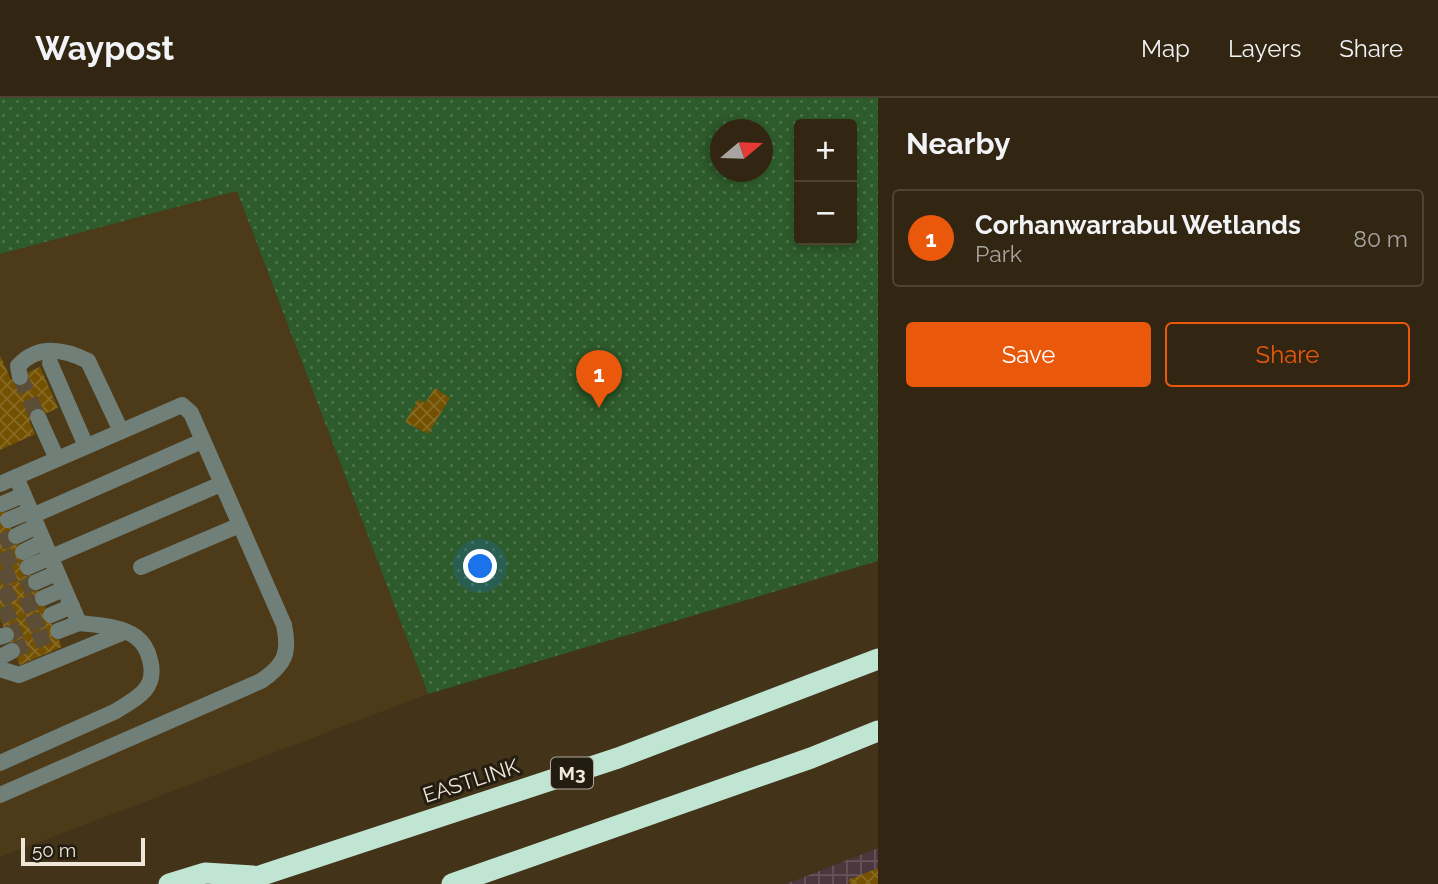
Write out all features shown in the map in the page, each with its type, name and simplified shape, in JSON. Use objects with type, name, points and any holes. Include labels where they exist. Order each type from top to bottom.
[{"type":"highway","name":"EASTLINK","points":[[235,884],[618,758],[878,659]]},
{"type":"highway","points":[[452,884],[878,732]]},
{"type":"highway","points":[[169,884],[205,873],[262,876]]},
{"type":"lane","points":[[51,356],[86,446]]},
{"type":"lane","points":[[20,377],[18,366],[24,360],[51,356],[89,360],[125,429]]},
{"type":"lane","points":[[0,484],[176,407],[182,405],[188,408],[284,625],[287,639],[285,658],[277,670],[261,681],[0,795]]},
{"type":"lane","points":[[38,417],[57,459]]},
{"type":"lane","points":[[8,520],[33,518],[202,441]]},
{"type":"lane","points":[[16,477],[79,623]]},
{"type":"lane","points":[[26,559],[221,484]]},
{"type":"lane","points":[[2,504],[23,495]]},
{"type":"lane","points":[[16,536],[33,518]]},
{"type":"lane","points":[[141,567],[240,525]]},
{"type":"lane","points":[[36,582],[57,573]]},
{"type":"lane","points":[[43,598],[64,589]]},
{"type":"lane","points":[[51,615],[72,606]]},
{"type":"lane","points":[[0,763],[114,712],[145,692],[151,681],[152,668],[148,653],[135,637],[124,632],[79,623],[58,631]]},
{"type":"lane","points":[[0,668],[19,675],[124,632]]},
{"type":"shaded area","points":[[237,191],[428,694],[0,857],[0,254]]},
{"type":"shaded area","points":[[878,848],[878,884],[786,884]]},
{"type":"green space","points":[[0,98],[878,98],[878,561],[428,694],[237,191],[0,254]]},
{"type":"building","points":[[0,355],[11,380],[40,367],[58,408],[29,421],[35,434],[0,450]]},
{"type":"building","points":[[435,388],[450,398],[428,434],[405,422],[419,399],[425,403]]},
{"type":"building","points":[[0,503],[62,647],[20,665],[0,619]]},
{"type":"building","points":[[878,868],[878,884],[850,884],[848,880]]},
{"type":"tunnel","points":[[20,377],[38,417]]},
{"type":"tunnel","points":[[0,542],[16,536]]},
{"type":"tunnel","points":[[0,562],[23,552]]},
{"type":"tunnel","points":[[0,579],[28,567]]},
{"type":"tunnel","points":[[0,598],[36,582]]},
{"type":"tunnel","points":[[0,617],[43,598]]},
{"type":"tunnel","points":[[6,635],[51,615]]},
{"type":"tunnel","points":[[12,651],[58,631]]},
{"type":"place","name":"Corhanwarrabul Wetlands","points":[[599,408]]}]
